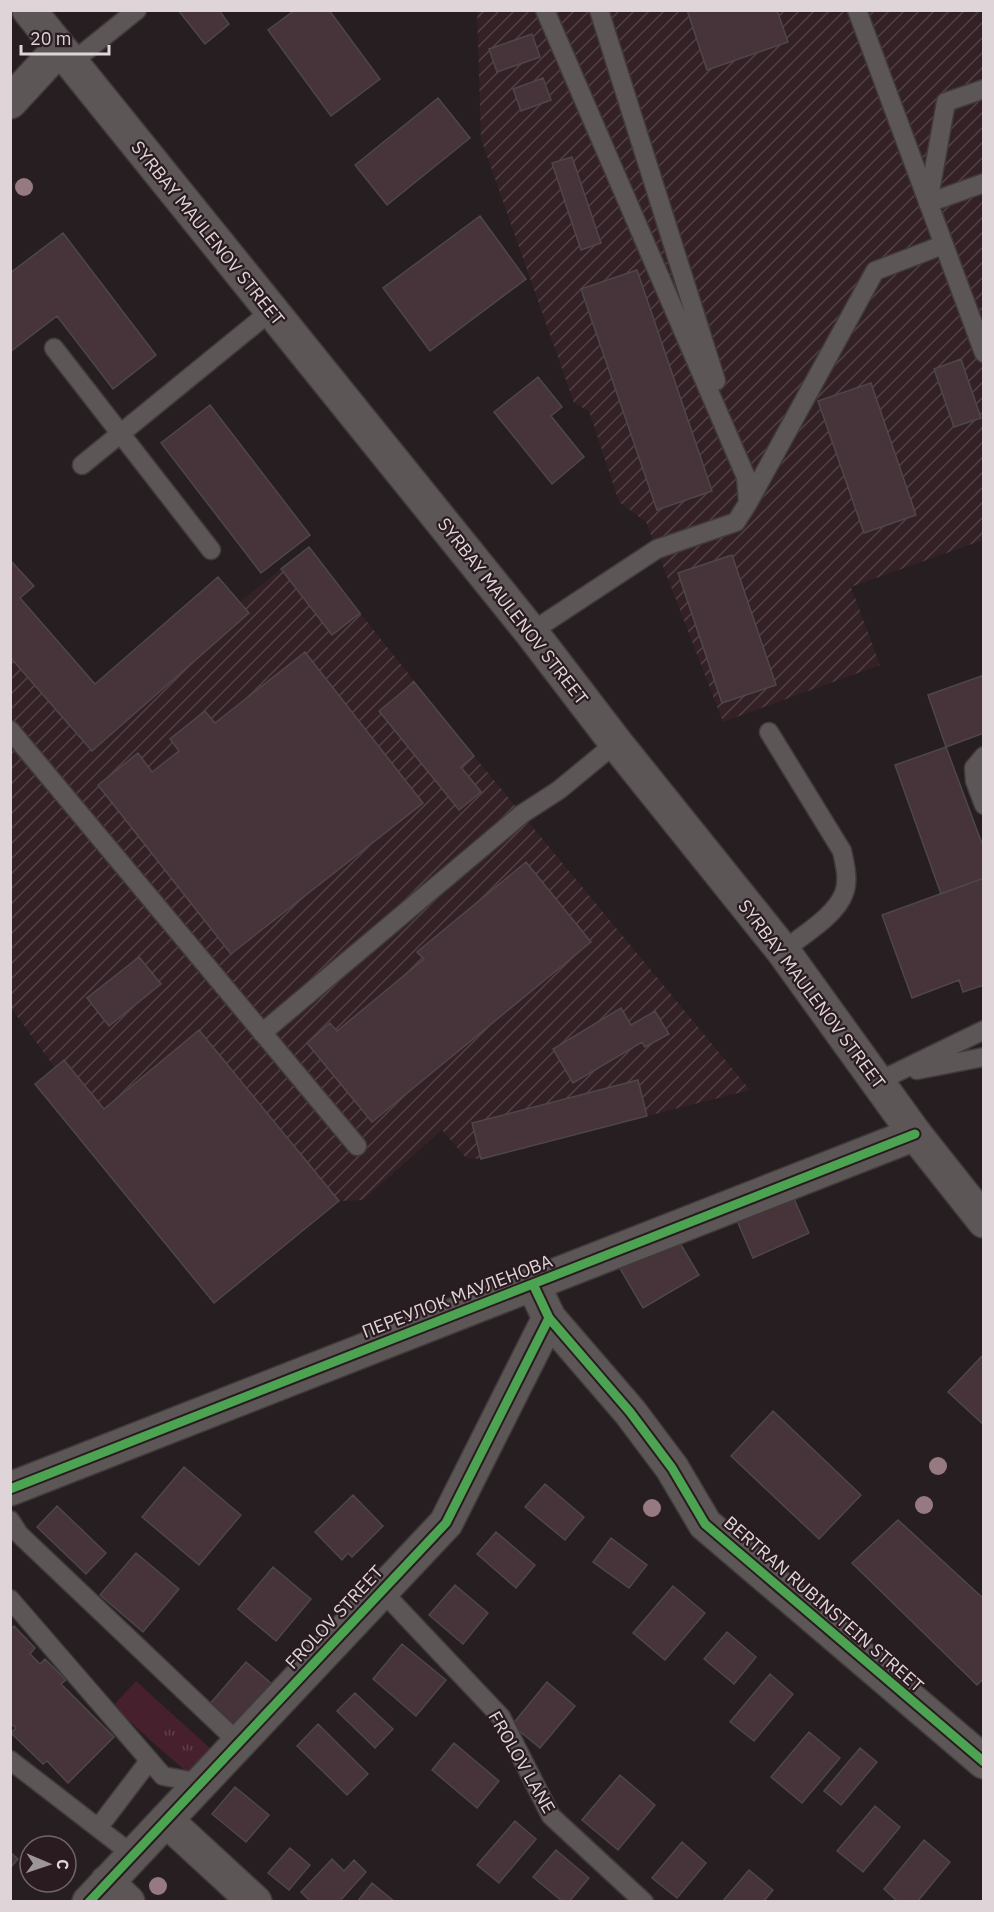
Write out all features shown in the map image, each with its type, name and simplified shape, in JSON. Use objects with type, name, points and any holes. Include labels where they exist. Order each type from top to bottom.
[{"type":"street","name":"SYRBAY MAULENOV STREET","points":[[29,10],[531,632],[616,743],[884,1079],[915,1134],[984,1221]]},
{"type":"street","points":[[10,102],[65,56]]},
{"type":"street","name":"ПЕРЕУЛОК МАУЛЕНОВА","points":[[10,1489],[915,1134]]},
{"type":"street","name":"BERTRAN RUBINSTEIN STREET","points":[[533,1284],[549,1318],[630,1412],[672,1468],[705,1524],[984,1762]]},
{"type":"street","name":"FROLOV STREET","points":[[108,1895],[133,1855],[446,1523],[549,1318]]},
{"type":"street","points":[[166,1820],[255,1902]]},
{"type":"lane","points":[[65,56],[137,10]]},
{"type":"lane","points":[[545,10],[746,477]]},
{"type":"lane","points":[[599,10],[746,477],[748,503]]},
{"type":"lane","points":[[857,10],[984,353]]},
{"type":"lane","points":[[928,203],[946,102],[984,89]]},
{"type":"lane","points":[[928,203],[984,183]]},
{"type":"lane","points":[[531,632],[657,549],[736,522],[875,271],[943,245]]},
{"type":"lane","points":[[82,465],[271,311]]},
{"type":"lane","points":[[54,348],[211,550]]},
{"type":"lane","points":[[10,730],[357,1146]]},
{"type":"lane","points":[[769,732],[842,851],[847,873],[845,892],[836,908],[783,951]]},
{"type":"lane","points":[[262,1033],[522,814],[559,789],[616,743]]},
{"type":"lane","points":[[984,756],[974,768],[975,781],[984,805]]},
{"type":"lane","points":[[884,1079],[984,1030]]},
{"type":"lane","points":[[884,1079],[984,1057]]},
{"type":"lane","points":[[10,1521],[19,1534],[239,1743]]},
{"type":"lane","name":"FROLOV LANE","points":[[382,1591],[501,1717],[551,1816],[644,1902]]},
{"type":"lane","points":[[10,1599],[163,1776],[201,1783]]},
{"type":"lane","points":[[10,1760],[133,1855]]},
{"type":"lane","points":[[98,1828],[149,1761]]},
{"type":"shaded area","points":[[477,11],[983,11],[983,540],[851,587],[880,665],[723,722],[646,522],[619,502],[589,411],[574,403],[481,139]]},
{"type":"shaded area","points":[[281,569],[332,635],[360,613],[474,756],[750,1090],[647,1116],[638,1081],[472,1123],[481,1159],[466,1158],[442,1130],[363,1200],[339,1201],[200,1031],[104,1109],[55,1068],[11,1008],[10,657],[92,750],[249,613],[240,602]]},
{"type":"green space","points":[[136,1681],[171,1713],[149,1739],[113,1706]]},
{"type":"green space","points":[[171,1713],[210,1748],[188,1773],[149,1739]]},
{"type":"building","points":[[178,10],[219,10],[229,24],[205,44]]},
{"type":"building","points":[[295,10],[329,10],[380,79],[331,116],[268,30]]},
{"type":"building","points":[[687,10],[777,10],[788,42],[707,70]]},
{"type":"building","points":[[532,34],[540,57],[497,72],[489,49]]},
{"type":"building","points":[[543,78],[551,100],[521,111],[513,89]]},
{"type":"building","points":[[438,98],[470,138],[387,205],[355,165]]},
{"type":"building","points":[[572,157],[601,243],[581,250],[552,163]]},
{"type":"building","points":[[480,216],[526,279],[430,351],[383,288]]},
{"type":"building","points":[[63,233],[156,355],[113,389],[57,316],[10,352],[10,273]]},
{"type":"building","points":[[637,270],[712,491],[657,510],[581,289]]},
{"type":"building","points":[[961,359],[981,418],[954,427],[934,369]]},
{"type":"building","points":[[538,377],[562,407],[551,416],[584,457],[552,484],[494,412]]},
{"type":"building","points":[[871,383],[916,515],[864,533],[818,401]]},
{"type":"building","points":[[210,405],[310,535],[261,573],[161,443]]},
{"type":"building","points":[[309,547],[360,613],[332,635],[281,569]]},
{"type":"building","points":[[732,555],[776,685],[722,703],[678,573]]},
{"type":"building","points":[[10,560],[34,586],[20,598],[95,684],[218,577],[249,613],[92,751],[10,657]]},
{"type":"building","points":[[305,652],[423,803],[231,954],[98,785],[138,753],[152,772],[179,751],[170,739],[205,711],[215,723]]},
{"type":"building","points":[[984,675],[984,733],[946,747],[928,695]]},
{"type":"building","points":[[414,682],[474,756],[461,767],[481,792],[459,810],[379,711]]},
{"type":"building","points":[[946,747],[984,849],[984,878],[941,894],[895,765]]},
{"type":"building","points":[[526,862],[591,942],[372,1122],[307,1043],[330,1023],[337,1031],[424,959],[417,952]]},
{"type":"building","points":[[984,878],[984,985],[963,992],[959,980],[912,998],[882,915]]},
{"type":"building","points":[[139,957],[161,984],[109,1026],[87,998]]},
{"type":"building","points":[[621,1008],[631,1025],[655,1011],[669,1034],[645,1047],[642,1042],[573,1083],[553,1049]]},
{"type":"building","points":[[199,1030],[339,1201],[214,1303],[35,1084],[64,1060],[104,1109]]},
{"type":"building","points":[[638,1080],[647,1116],[481,1159],[472,1123]]},
{"type":"building","points":[[788,1185],[809,1233],[753,1258],[732,1209]]},
{"type":"building","points":[[674,1233],[699,1275],[643,1308],[618,1265]]},
{"type":"building","points":[[984,1355],[984,1425],[948,1392]]},
{"type":"building","points":[[773,1411],[861,1495],[819,1539],[731,1456]]},
{"type":"building","points":[[184,1467],[241,1515],[199,1565],[142,1517]]},
{"type":"building","points":[[545,1484],[584,1517],[565,1540],[525,1507]]},
{"type":"building","points":[[353,1495],[383,1526],[352,1557],[348,1553],[342,1560],[315,1532]]},
{"type":"building","points":[[57,1506],[106,1553],[86,1574],[37,1527]]},
{"type":"building","points":[[898,1520],[984,1599],[984,1678],[977,1685],[852,1563]]},
{"type":"building","points":[[496,1532],[535,1565],[516,1588],[477,1554]]},
{"type":"building","points":[[611,1538],[647,1565],[629,1588],[593,1562]]},
{"type":"building","points":[[136,1553],[179,1589],[143,1632],[100,1595]]},
{"type":"building","points":[[273,1567],[311,1599],[276,1641],[238,1609]]},
{"type":"building","points":[[455,1585],[488,1613],[463,1644],[429,1615]]},
{"type":"building","points":[[673,1586],[705,1613],[665,1660],[633,1633]]},
{"type":"building","points":[[14,1626],[35,1648],[30,1654],[40,1664],[45,1659],[66,1680],[61,1684],[114,1737],[68,1783],[47,1761],[43,1764],[11,1733],[16,1728],[10,1723],[10,1629]]},
{"type":"building","points":[[727,1632],[756,1657],[734,1684],[704,1659]]},
{"type":"building","points":[[402,1644],[446,1680],[416,1716],[373,1679]]},
{"type":"building","points":[[246,1662],[272,1684],[236,1727],[209,1705]]},
{"type":"building","points":[[770,1674],[793,1694],[754,1741],[730,1722]]},
{"type":"building","points":[[547,1682],[575,1706],[540,1748],[512,1725]]},
{"type":"building","points":[[355,1693],[393,1729],[375,1748],[337,1711]]},
{"type":"building","points":[[318,1724],[368,1774],[347,1795],[297,1746]]},
{"type":"building","points":[[809,1732],[840,1758],[802,1803],[771,1777]]},
{"type":"building","points":[[454,1743],[499,1781],[477,1808],[432,1770]]},
{"type":"building","points":[[860,1748],[877,1762],[841,1805],[824,1791]]},
{"type":"building","points":[[620,1775],[655,1805],[618,1850],[582,1820]]},
{"type":"building","points":[[235,1787],[269,1815],[246,1842],[212,1814]]},
{"type":"building","points":[[875,1806],[900,1827],[863,1872],[837,1851]]},
{"type":"building","points":[[515,1821],[536,1839],[499,1883],[477,1865]]},
{"type":"building","points":[[924,1840],[950,1862],[917,1902],[898,1902],[884,1889]]},
{"type":"building","points":[[682,1842],[706,1863],[677,1898],[652,1878]]},
{"type":"building","points":[[290,1848],[310,1865],[289,1890],[268,1873]]},
{"type":"building","points":[[556,1850],[589,1878],[569,1902],[563,1902],[533,1877]]},
{"type":"building","points":[[10,1852],[18,1859],[10,1868]]},
{"type":"building","points":[[332,1859],[344,1871],[354,1860],[366,1872],[339,1902],[311,1902],[301,1892]]},
{"type":"building","points":[[749,1870],[773,1890],[763,1902],[722,1902]]},
{"type":"building","points":[[372,1883],[395,1902],[357,1902]]},
{"type":"cycle path","points":[[10,1489],[915,1134]]},
{"type":"cycle path","points":[[533,1284],[549,1318],[630,1412],[672,1468],[705,1524],[984,1762]]},
{"type":"cycle path","points":[[89,1902],[446,1523],[549,1318]]}]
